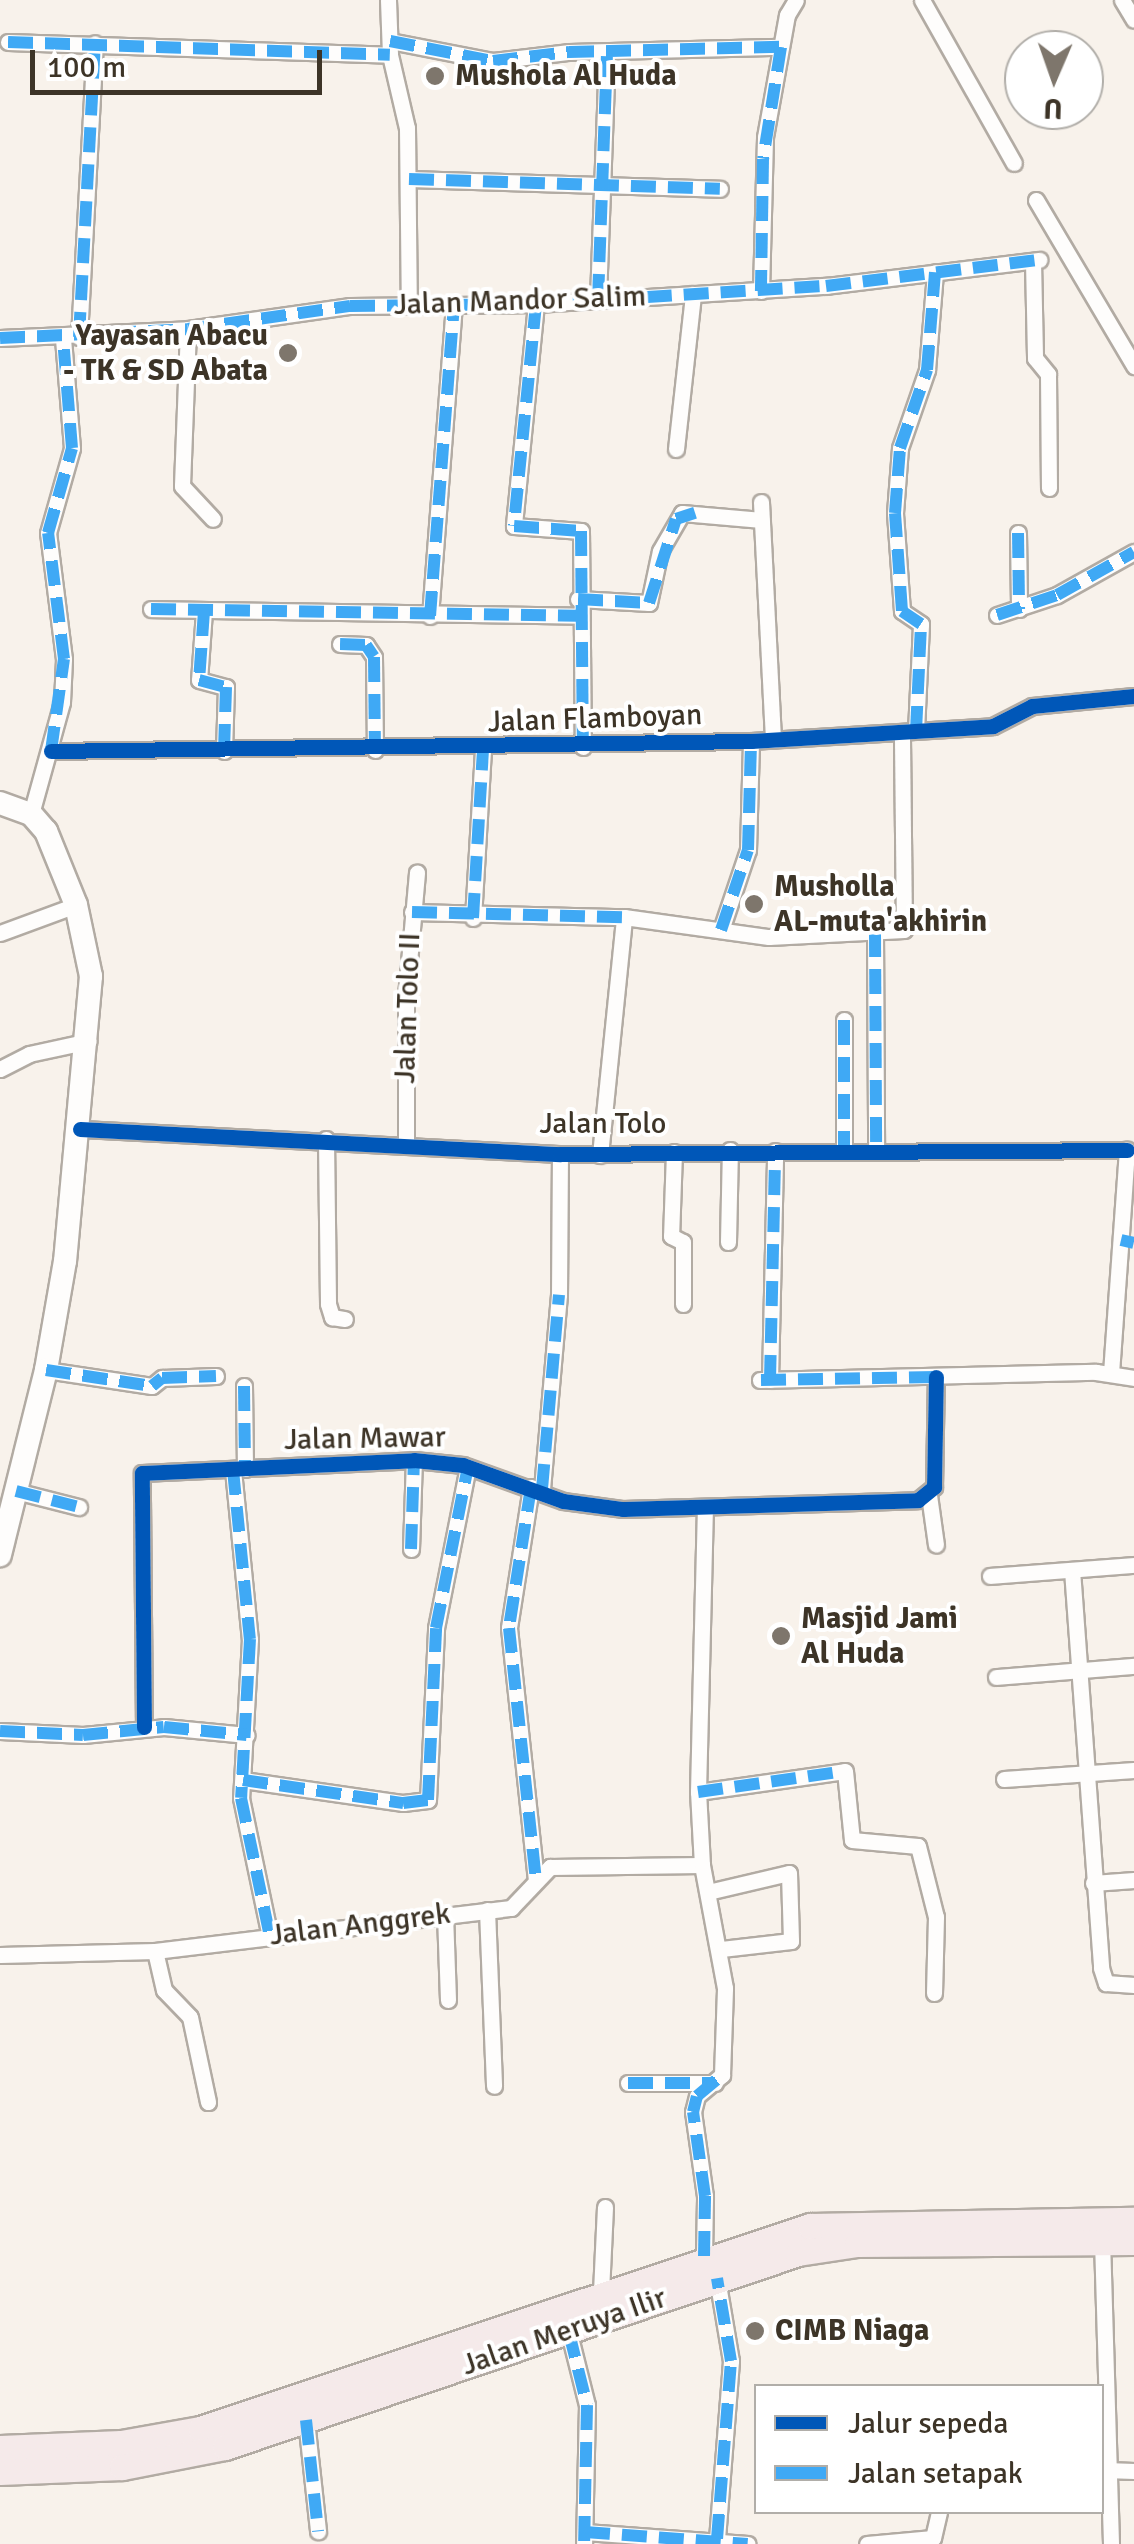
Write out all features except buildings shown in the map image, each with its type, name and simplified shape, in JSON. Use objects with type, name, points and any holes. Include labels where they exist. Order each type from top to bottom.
[{"type":"main road","points":[[0,803],[31,814],[50,840],[76,905],[91,976],[80,1129],[46,1370],[0,1554]]},
{"type":"main road","name":"Jalan Meruya Ilir","points":[[5,2474],[175,2459],[306,2420],[570,2333],[710,2267],[810,2226],[870,2220],[1134,2220]]},
{"type":"main road","name":"Jalan Meruya Ilir","points":[[0,2448],[121,2443],[200,2429],[601,2292],[710,2267],[836,2246],[1134,2242]]},
{"type":"street","points":[[388,0],[390,48],[407,128],[409,306]]},
{"type":"street","points":[[761,291],[763,159],[780,47],[796,0]]},
{"type":"street","points":[[922,0],[1014,163]]},
{"type":"street","points":[[1122,0],[1134,20]]},
{"type":"street","points":[[8,42],[390,48],[493,62],[569,52],[607,56],[780,47]]},
{"type":"street","points":[[31,814],[52,752],[64,659],[48,534],[72,448],[71,338],[95,43]]},
{"type":"street","points":[[598,299],[607,56]]},
{"type":"street","points":[[409,179],[720,189]]},
{"type":"street","points":[[1036,200],[1134,366]]},
{"type":"street","name":"Jalan Mandor Salim","points":[[0,338],[71,338],[188,329],[312,308],[536,304],[761,291],[1036,260],[1035,358],[1048,374],[1050,488]]},
{"type":"street","points":[[412,912],[474,918],[624,917],[770,937],[906,928],[909,732],[921,624],[902,611],[895,513],[900,448],[927,370],[935,272]]},
{"type":"street","points":[[676,450],[693,294]]},
{"type":"street","points":[[536,304],[514,526],[581,531],[577,616],[583,748]]},
{"type":"street","points":[[430,616],[454,306]]},
{"type":"street","points":[[188,329],[182,486],[213,518]]},
{"type":"street","points":[[762,502],[773,740]]},
{"type":"street","points":[[578,599],[648,604],[660,551],[682,513],[762,520]]},
{"type":"street","points":[[1018,533],[1019,609]]},
{"type":"street","points":[[997,615],[1019,609],[1134,552]]},
{"type":"street","points":[[152,609],[577,616]]},
{"type":"street","points":[[204,611],[200,680],[226,687],[224,751]]},
{"type":"street","points":[[340,644],[366,645],[374,657],[375,750]]},
{"type":"street","name":"Jalan Flamboyan","points":[[52,752],[483,750],[773,740],[993,726],[1032,706],[1134,696]]},
{"type":"street","points":[[721,930],[748,850],[751,741]]},
{"type":"street","points":[[474,918],[483,750]]},
{"type":"street","name":"Jalan Tolo II","points":[[406,1143],[412,912],[417,872]]},
{"type":"street","points":[[0,934],[76,905]]},
{"type":"street","points":[[600,1155],[624,917]]},
{"type":"street","points":[[875,932],[876,1151]]},
{"type":"street","points":[[844,1020],[844,1151]]},
{"type":"street","points":[[0,1070],[29,1054],[88,1041]]},
{"type":"street","name":"Jalan Tolo","points":[[80,1129],[600,1155],[1130,1145],[1128,1241],[1111,1373]]},
{"type":"street","points":[[326,1139],[328,1304],[332,1317],[345,1319]]},
{"type":"street","points":[[728,1242],[730,1150]]},
{"type":"street","points":[[775,1151],[765,1380],[1111,1373],[1134,1378]]},
{"type":"street","points":[[674,1152],[671,1236],[683,1242],[683,1304]]},
{"type":"street","points":[[536,1879],[509,1628],[537,1488],[558,1295],[560,1154]]},
{"type":"street","points":[[46,1370],[152,1386],[162,1378],[216,1376]]},
{"type":"street","points":[[936,1377],[929,1495],[936,1545]]},
{"type":"street","points":[[244,1386],[239,1470],[250,1638],[243,1780],[270,1937]]},
{"type":"street","points":[[411,1549],[414,1460]]},
{"type":"street","name":"Jalan Mawar","points":[[144,1727],[140,1474],[414,1460],[468,1467],[581,1506],[705,1509],[929,1495]]},
{"type":"street","points":[[243,1780],[404,1803],[428,1800],[436,1628],[468,1467]]},
{"type":"street","points":[[16,1491],[79,1507]]},
{"type":"street","points":[[705,1509],[698,1792],[702,1865],[721,1949],[725,2052],[715,2083],[697,2096],[693,2112],[710,2267],[731,2361],[717,2539]]},
{"type":"street","points":[[990,1576],[1134,1565]]},
{"type":"street","points":[[1072,1570],[1084,1774],[1102,1976],[1114,1986],[1134,1985]]},
{"type":"street","points":[[996,1677],[1134,1666]]},
{"type":"street","points":[[0,1731],[83,1736],[144,1727],[247,1735]]},
{"type":"street","points":[[1004,1779],[1134,1770]]},
{"type":"street","points":[[698,1792],[845,1771],[852,1840],[918,1846],[936,1917],[934,1993]]},
{"type":"street","name":"Jalan Anggrek","points":[[0,1954],[155,1952],[487,1910],[522,1902],[536,1879],[550,1868],[702,1865]]},
{"type":"street","points":[[708,1892],[790,1873],[790,1941],[721,1949]]},
{"type":"street","points":[[1093,1883],[1134,1880]]},
{"type":"street","points":[[487,1910],[494,2086]]},
{"type":"street","points":[[446,1914],[448,2000]]},
{"type":"street","points":[[155,1952],[164,1990],[190,2017],[208,2102]]},
{"type":"street","points":[[628,2083],[715,2083]]},
{"type":"street","points":[[601,2292],[604,2207]]},
{"type":"street","points":[[1102,2240],[1102,2384]]},
{"type":"street","points":[[570,2333],[587,2405],[584,2538],[717,2539],[748,2544]]},
{"type":"street","points":[[306,2420],[318,2531]]},
{"type":"street","points":[[1104,2449],[1111,2544]]},
{"type":"street","points":[[1105,2470],[1134,2470]]},
{"type":"street","points":[[867,2544],[933,2538],[939,2514]]},
{"type":"marked path","points":[[390,41],[493,61],[569,52],[781,47],[763,159],[761,291]]},
{"type":"marked path","points":[[8,42],[390,55]]},
{"type":"marked path","points":[[79,337],[95,43]]},
{"type":"marked path","points":[[598,299],[607,56]]},
{"type":"marked path","points":[[409,179],[720,189]]},
{"type":"marked path","points":[[0,338],[188,329],[350,306],[536,304],[826,286],[1039,260]]},
{"type":"marked path","points":[[916,731],[921,624],[902,611],[895,513],[900,448],[927,370],[935,272]]},
{"type":"marked path","points":[[536,304],[514,526],[581,531],[583,747]]},
{"type":"marked path","points":[[430,616],[454,305]]},
{"type":"marked path","points":[[51,751],[64,659],[48,533],[72,448],[63,338]]},
{"type":"marked path","points":[[578,599],[649,603],[676,519],[695,513]]},
{"type":"marked path","points":[[1018,533],[1019,609]]},
{"type":"marked path","points":[[997,615],[1057,595],[1134,552]]},
{"type":"marked path","points":[[151,609],[577,616]]},
{"type":"marked path","points":[[204,611],[199,680],[226,687],[224,751]]},
{"type":"marked path","points":[[340,644],[366,645],[374,657],[375,750]]},
{"type":"marked path","points":[[721,930],[748,850],[751,741]]},
{"type":"marked path","points":[[473,918],[483,749]]},
{"type":"marked path","points":[[412,912],[624,917]]},
{"type":"marked path","points":[[875,932],[876,1151]]},
{"type":"marked path","points":[[844,1020],[844,1151]]},
{"type":"marked path","points":[[770,1380],[775,1151]]},
{"type":"marked path","points":[[1121,1240],[1134,1243]]},
{"type":"marked path","points":[[542,1489],[559,1295]]},
{"type":"marked path","points":[[46,1370],[152,1386],[162,1378],[216,1376]]},
{"type":"marked path","points":[[761,1380],[936,1377]]},
{"type":"marked path","points":[[244,1386],[245,1469]]},
{"type":"marked path","points":[[411,1549],[414,1460]]},
{"type":"marked path","points":[[243,1780],[403,1803],[428,1800],[436,1628],[468,1467]]},
{"type":"marked path","points":[[226,1470],[233,1470],[250,1639],[241,1798],[270,1937]]},
{"type":"marked path","points":[[531,1487],[509,1628],[536,1879]]},
{"type":"marked path","points":[[16,1491],[79,1507]]},
{"type":"marked path","points":[[0,1731],[83,1735],[164,1727],[247,1735]]},
{"type":"marked path","points":[[698,1792],[845,1771]]},
{"type":"marked path","points":[[704,2256],[705,2196],[693,2112],[697,2096],[722,2075]]},
{"type":"marked path","points":[[628,2083],[715,2083]]},
{"type":"marked path","points":[[717,2278],[731,2361],[717,2539]]},
{"type":"marked path","points":[[569,2333],[587,2405],[584,2544]]},
{"type":"marked path","points":[[306,2420],[318,2531]]},
{"type":"marked path","points":[[585,2532],[748,2544]]},
{"type":"cycle path","points":[[51,751],[751,741],[993,726],[1032,706],[1134,696]]},
{"type":"cycle path","points":[[80,1129],[560,1154],[1127,1150]]},
{"type":"cycle path","points":[[144,1727],[142,1473],[414,1460],[463,1465],[563,1501],[623,1509],[918,1500],[934,1487],[936,1377]]},
{"type":"place","name":"Mushola Al Huda","points":[[435,76]]},
{"type":"place","name":"Yayasan Abacu - TK & SD Abata","points":[[288,353]]},
{"type":"place","name":"Musholla AL-muta'akhirin","points":[[754,904]]},
{"type":"place","name":"Masjid Jami Al Huda","points":[[781,1636]]},
{"type":"place","name":"CIMB Niaga","points":[[755,2331]]}]
